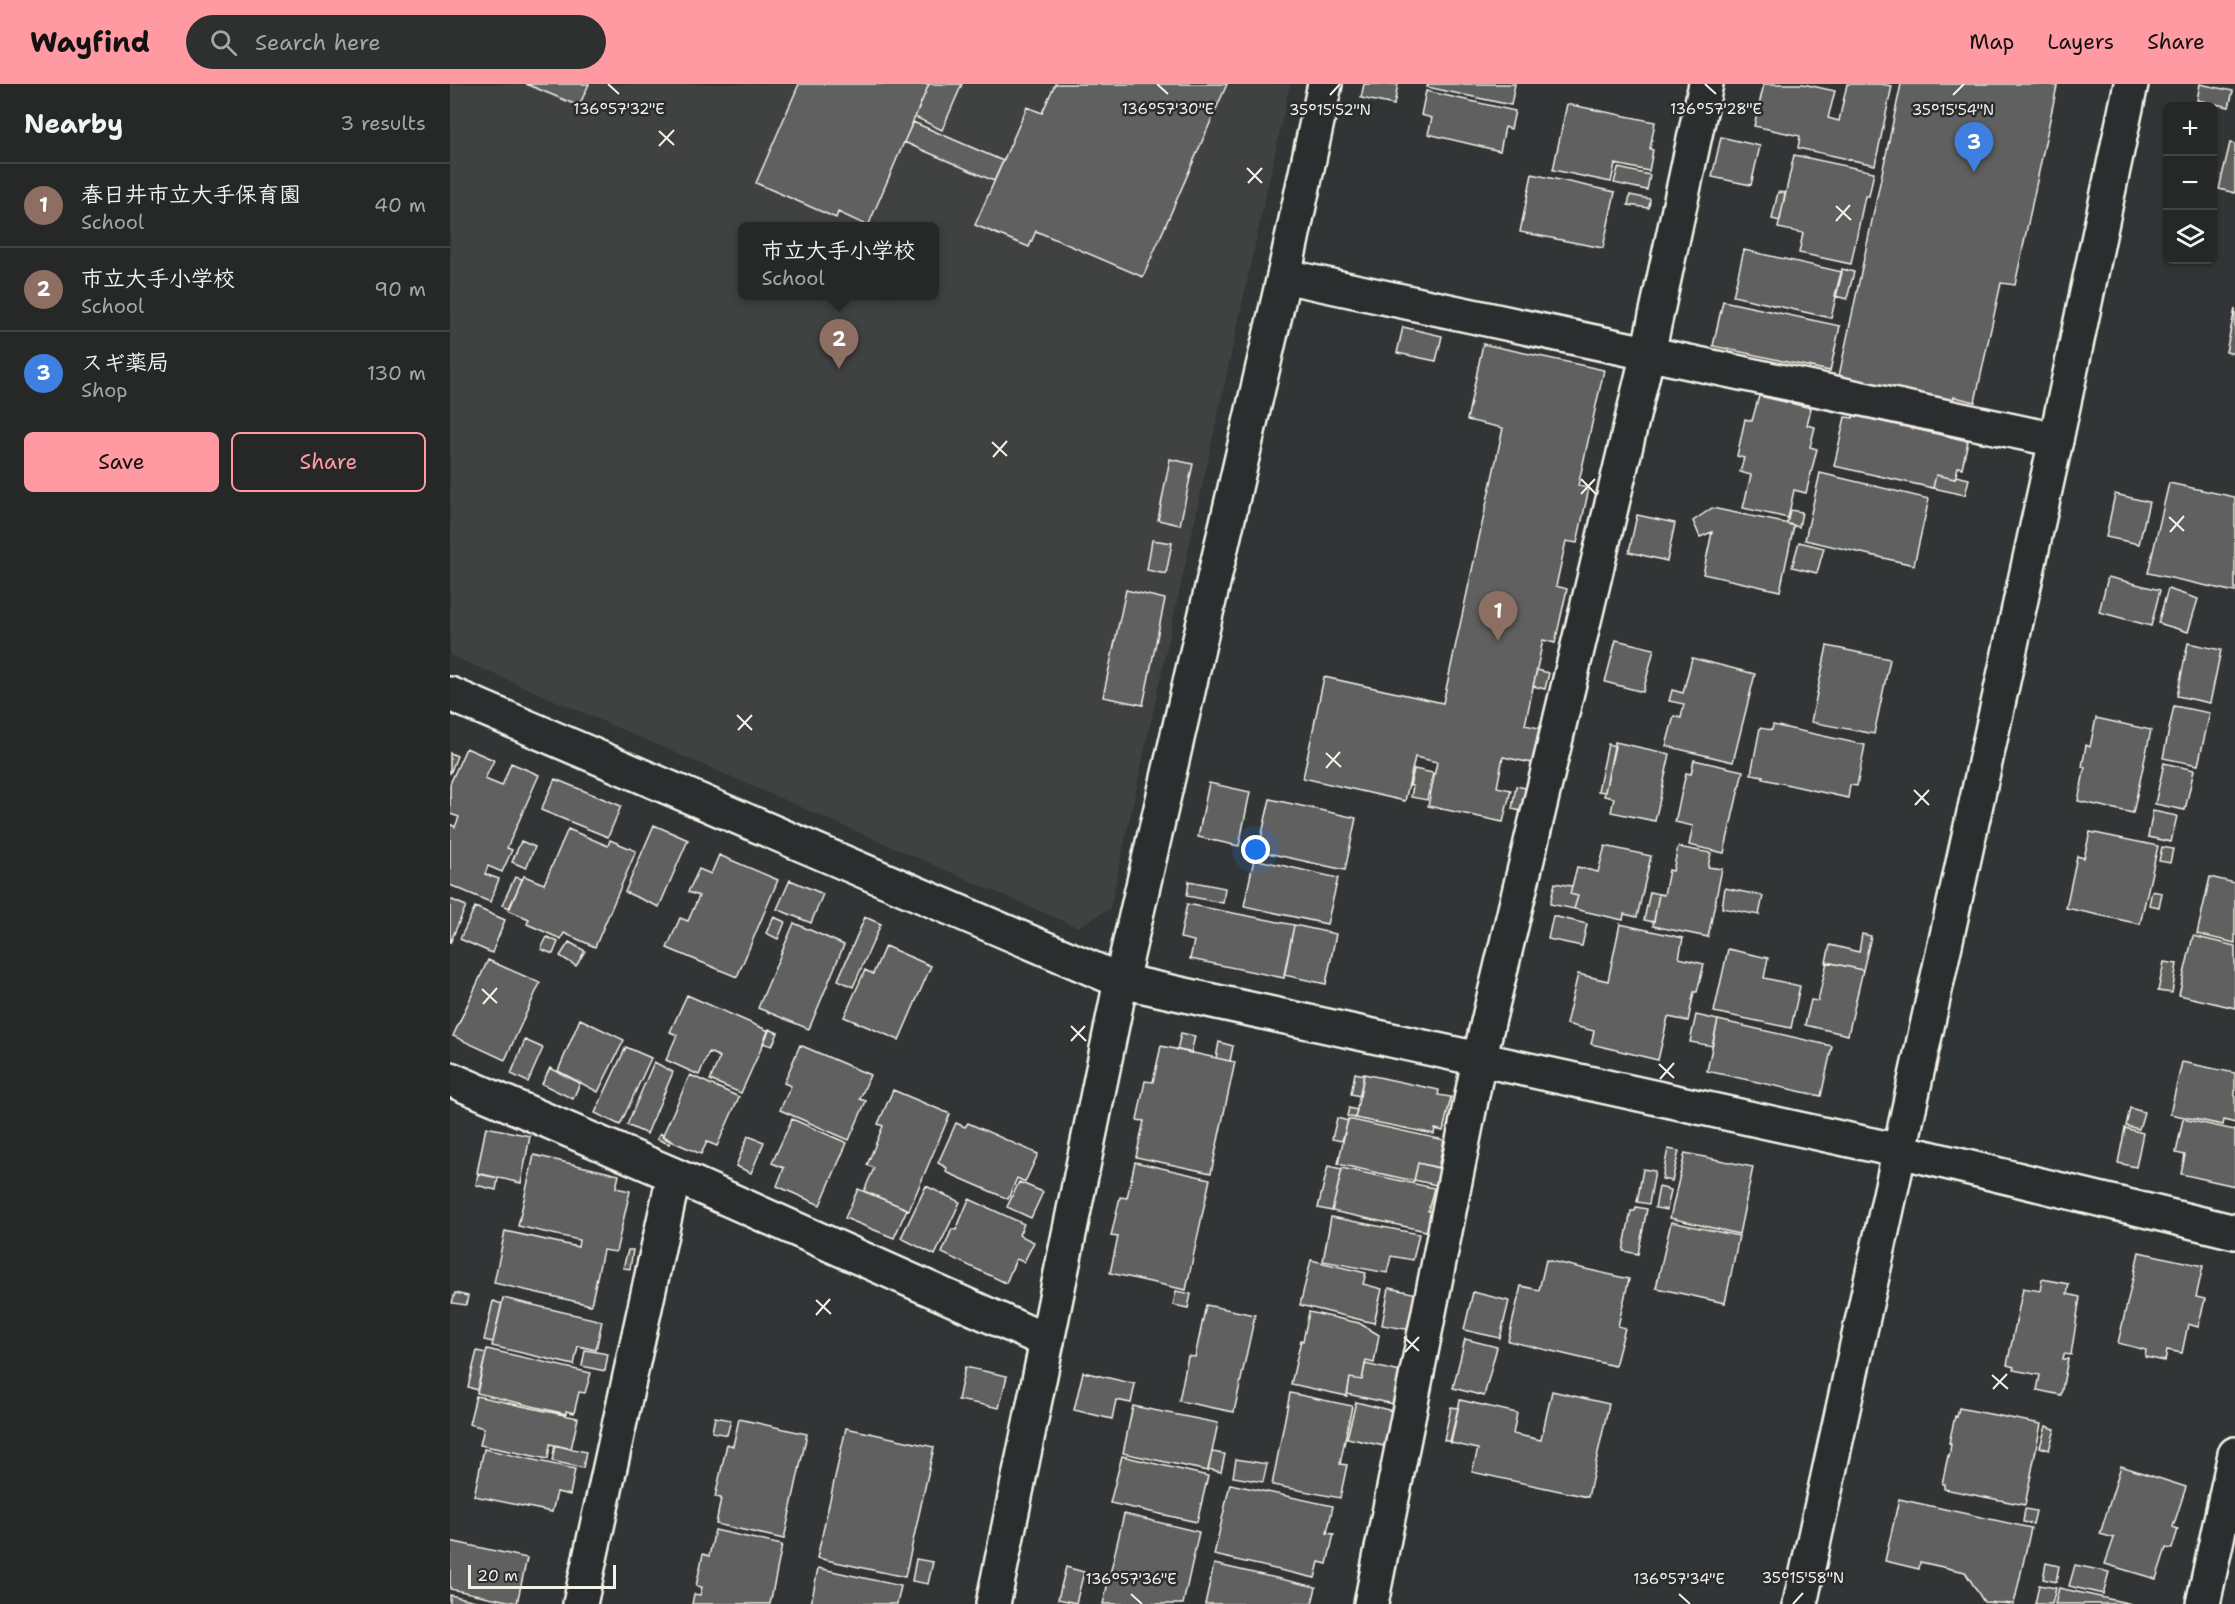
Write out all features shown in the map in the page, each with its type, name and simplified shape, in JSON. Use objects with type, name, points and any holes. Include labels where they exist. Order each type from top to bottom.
[{"type":"street","points":[[993,1604],[1121,981],[1284,276],[1325,84]]},
{"type":"street","points":[[1371,1604],[1479,1060],[1648,353],[1706,84]]},
{"type":"street","points":[[1800,1604],[2056,440],[2131,84]]},
{"type":"street","points":[[1284,276],[2056,440]]},
{"type":"street","points":[[450,694],[1121,981],[1900,1151],[2235,1232]]},
{"type":"street","points":[[450,1079],[674,1175],[1047,1341]]},
{"type":"street","points":[[580,1604],[674,1175]]},
{"type":"street","points":[[2203,1604],[2235,1454]]},
{"type":"shaded area","points":[[450,84],[1290,84],[1110,909],[1077,927],[450,655]]},
{"type":"building","points":[[526,84],[589,84],[579,106]]},
{"type":"building","points":[[799,84],[929,84],[870,222],[859,222],[838,212],[836,218],[756,183]]},
{"type":"building","points":[[929,84],[962,84],[942,130],[915,117]]},
{"type":"building","points":[[1055,84],[1227,84],[1143,277],[1036,231],[1029,247],[975,225],[1027,107],[1042,113]]},
{"type":"building","points":[[1364,84],[1398,84],[1394,105],[1361,98]]},
{"type":"building","points":[[1428,84],[1515,84],[1511,105],[1427,87]]},
{"type":"building","points":[[1764,84],[1803,84],[1835,91],[1828,118],[1839,121],[1847,84],[1892,86],[1875,165],[1798,148],[1800,136],[1754,126]]},
{"type":"building","points":[[1901,84],[2048,84],[2057,86],[2015,285],[2001,283],[1975,402],[1954,397],[1953,400],[1839,376]]},
{"type":"building","points":[[2200,84],[2233,91],[2229,107],[2217,104],[2217,102],[2197,100]]},
{"type":"building","points":[[1426,91],[1515,111],[1511,129],[1505,127],[1500,151],[1428,134],[1432,118],[1421,115]]},
{"type":"building","points":[[1567,104],[1655,122],[1649,171],[1615,164],[1611,182],[1553,170]]},
{"type":"building","points":[[913,122],[1003,161],[994,181],[904,142]]},
{"type":"building","points":[[1721,137],[1760,146],[1751,185],[1712,177]]},
{"type":"building","points":[[2230,143],[2235,144],[2235,193],[2219,189]]},
{"type":"building","points":[[1794,155],[1874,172],[1869,196],[1865,196],[1851,264],[1799,253],[1803,233],[1778,228]]},
{"type":"building","points":[[1618,168],[1650,175],[1647,190],[1614,183]]},
{"type":"building","points":[[1532,174],[1615,192],[1603,248],[1520,232]]},
{"type":"building","points":[[1778,192],[1785,193],[1780,221],[1772,219]]},
{"type":"building","points":[[1630,195],[1650,199],[1649,208],[1628,205]]},
{"type":"building","points":[[1744,250],[1842,272],[1831,318],[1733,296]]},
{"type":"building","points":[[1842,269],[1854,272],[1847,299],[1835,296]]},
{"type":"building","points":[[1723,301],[1840,326],[1830,371],[1713,346]]},
{"type":"building","points":[[2235,309],[2235,354],[2226,352]]},
{"type":"building","points":[[1403,327],[1442,336],[1436,361],[1397,353]]},
{"type":"building","points":[[1483,344],[1604,370],[1578,486],[1589,488],[1577,543],[1566,541],[1556,586],[1567,589],[1555,643],[1543,640],[1525,725],[1539,728],[1532,763],[1503,757],[1497,787],[1511,790],[1503,822],[1428,806],[1437,762],[1415,757],[1405,801],[1303,778],[1324,677],[1443,703],[1503,428],[1467,420]]},
{"type":"building","points":[[1759,396],[1811,408],[1807,425],[1815,427],[1810,447],[1817,449],[1806,493],[1794,490],[1788,518],[1743,508],[1751,475],[1740,472],[1744,458],[1737,456],[1745,419],[1752,421]]},
{"type":"building","points":[[1853,415],[1968,441],[1962,468],[1958,467],[1955,479],[1936,475],[1933,488],[1834,466],[1845,417],[1853,418]]},
{"type":"building","points":[[1170,459],[1193,464],[1180,525],[1158,520]]},
{"type":"building","points":[[1820,473],[1929,499],[1914,565],[1805,540]]},
{"type":"building","points":[[1936,475],[1969,479],[1965,495],[1933,488]]},
{"type":"building","points":[[2169,483],[2235,497],[2235,592],[2148,573]]},
{"type":"building","points":[[2115,494],[2149,502],[2139,544],[2106,537]]},
{"type":"building","points":[[1712,508],[1794,525],[1780,591],[1703,574],[1712,532],[1700,537],[1693,521]]},
{"type":"building","points":[[1790,510],[1802,512],[1799,527],[1787,524]]},
{"type":"building","points":[[1637,515],[1675,523],[1667,561],[1629,552]]},
{"type":"building","points":[[1152,540],[1172,543],[1166,574],[1147,570]]},
{"type":"building","points":[[1799,542],[1824,548],[1817,573],[1792,567]]},
{"type":"building","points":[[2108,577],[2160,590],[2151,626],[2099,612]]},
{"type":"building","points":[[2168,589],[2198,599],[2188,632],[2158,623]]},
{"type":"building","points":[[1126,590],[1165,599],[1143,705],[1103,697]]},
{"type":"building","points":[[1616,640],[1654,649],[1643,692],[1605,682]]},
{"type":"building","points":[[2188,643],[2221,650],[2210,703],[2177,696]]},
{"type":"building","points":[[1827,646],[1890,659],[1874,734],[1811,722]]},
{"type":"building","points":[[1692,658],[1755,674],[1733,762],[1666,746],[1674,716],[1681,718],[1684,704],[1669,701],[1672,690],[1683,693]]},
{"type":"building","points":[[1537,670],[1549,673],[1545,689],[1533,686]]},
{"type":"building","points":[[2174,706],[2210,713],[2198,765],[2163,758]]},
{"type":"building","points":[[2096,718],[2151,730],[2133,813],[2078,801],[2085,767],[2082,767],[2086,745],[2090,747]]},
{"type":"building","points":[[1773,725],[1865,745],[1857,786],[1850,785],[1848,798],[1763,779],[1763,776],[1751,774],[1760,728],[1772,730]]},
{"type":"building","points":[[1615,742],[1670,754],[1655,821],[1611,812],[1614,798],[1604,796]]},
{"type":"building","points":[[1608,744],[1615,746],[1605,792],[1598,791]]},
{"type":"building","points":[[466,748],[494,760],[485,779],[502,786],[511,763],[539,775],[507,848],[512,850],[502,872],[488,866],[485,874],[499,879],[490,902],[450,885],[450,824],[455,827],[459,817],[450,814],[450,784]]},
{"type":"building","points":[[450,753],[457,756],[450,774]]},
{"type":"building","points":[[1694,760],[1743,771],[1724,853],[1689,845],[1693,826],[1675,822],[1686,773],[1691,774]]},
{"type":"building","points":[[2164,763],[2194,770],[2185,810],[2155,804]]},
{"type":"building","points":[[1414,769],[1433,773],[1427,800],[1411,797],[1413,786],[1410,786]]},
{"type":"building","points":[[555,779],[621,806],[608,837],[541,810]]},
{"type":"building","points":[[1209,783],[1250,792],[1239,846],[1198,837]]},
{"type":"building","points":[[1516,786],[1526,788],[1521,811],[1512,809]]},
{"type":"building","points":[[1270,799],[1356,818],[1345,870],[1258,851]]},
{"type":"building","points":[[2153,811],[2177,816],[2171,842],[2148,837]]},
{"type":"building","points":[[654,825],[688,840],[659,907],[625,892]]},
{"type":"building","points":[[568,829],[608,846],[610,840],[636,851],[595,947],[564,933],[561,939],[527,924],[529,919],[508,910],[524,876],[544,884]]},
{"type":"building","points":[[2090,832],[2158,846],[2140,924],[2066,908],[2077,856],[2084,858]]},
{"type":"building","points":[[521,841],[535,847],[526,868],[512,862]]},
{"type":"building","points":[[1605,846],[1651,856],[1637,917],[1624,914],[1623,920],[1574,909],[1578,896],[1570,894],[1577,867],[1598,872]]},
{"type":"building","points":[[1678,847],[1711,853],[1708,867],[1722,869],[1708,937],[1653,926],[1659,894],[1664,895],[1669,870],[1673,871]]},
{"type":"building","points":[[2162,847],[2173,849],[2170,863],[2159,861]]},
{"type":"building","points":[[719,855],[778,880],[737,977],[667,948],[680,918],[688,921],[699,896],[688,892],[699,869],[711,874]]},
{"type":"building","points":[[1254,859],[1338,878],[1327,924],[1244,906]]},
{"type":"building","points":[[515,877],[522,879],[510,908],[502,905]]},
{"type":"building","points":[[2210,877],[2235,883],[2235,943],[2197,934]]},
{"type":"building","points":[[790,880],[823,894],[811,923],[777,909]]},
{"type":"building","points":[[1189,881],[1225,888],[1223,903],[1187,896]]},
{"type":"building","points":[[1555,883],[1572,886],[1570,894],[1578,896],[1574,909],[1550,904]]},
{"type":"building","points":[[1725,888],[1763,896],[1759,915],[1722,908]]},
{"type":"building","points":[[2152,891],[2162,893],[2159,907],[2149,905]]},
{"type":"building","points":[[1650,892],[1659,894],[1654,922],[1644,920]]},
{"type":"building","points":[[450,899],[466,906],[450,943]]},
{"type":"building","points":[[1187,904],[1294,925],[1284,978],[1190,959],[1194,941],[1180,938]]},
{"type":"building","points":[[475,907],[505,920],[492,953],[460,939]]},
{"type":"building","points":[[1553,916],[1587,924],[1582,946],[1548,939]]},
{"type":"building","points":[[774,917],[785,922],[778,939],[766,933]]},
{"type":"building","points":[[865,917],[881,924],[853,987],[838,980]]},
{"type":"building","points":[[794,923],[844,945],[809,1029],[758,1008]]},
{"type":"building","points":[[1620,924],[1683,938],[1679,958],[1704,964],[1697,992],[1694,992],[1688,1021],[1668,1017],[1658,1060],[1591,1044],[1594,1031],[1566,1024],[1578,974],[1608,981]]},
{"type":"building","points":[[1294,925],[1336,934],[1326,984],[1284,975]]},
{"type":"building","points":[[1862,934],[1871,936],[1863,970],[1826,962],[1830,945],[1859,952]]},
{"type":"building","points":[[2193,936],[2235,946],[2235,1008],[2179,995]]},
{"type":"building","points":[[547,937],[558,942],[553,954],[541,949]]},
{"type":"building","points":[[569,942],[585,951],[576,966],[560,956]]},
{"type":"building","points":[[885,946],[931,966],[899,1040],[844,1017],[865,970],[873,974]]},
{"type":"building","points":[[1728,949],[1768,958],[1764,978],[1800,986],[1791,1028],[1714,1012]]},
{"type":"building","points":[[488,960],[540,983],[505,1060],[453,1036]]},
{"type":"building","points":[[1827,962],[1863,970],[1848,1035],[1805,1025],[1811,1000],[1818,1001]]},
{"type":"building","points":[[2164,962],[2177,964],[2172,993],[2158,991]]},
{"type":"building","points":[[687,995],[769,1031],[741,1093],[710,1080],[720,1057],[709,1052],[699,1075],[666,1060],[677,1035],[670,1032]]},
{"type":"building","points":[[1696,1015],[1718,1020],[1712,1046],[1690,1042]]},
{"type":"building","points":[[580,1019],[624,1040],[598,1092],[558,1071]]},
{"type":"building","points":[[1718,1020],[1832,1046],[1821,1096],[1707,1071]]},
{"type":"building","points":[[769,1029],[778,1033],[772,1046],[763,1043]]},
{"type":"building","points":[[1181,1033],[1195,1036],[1191,1053],[1177,1050]]},
{"type":"building","points":[[525,1040],[543,1048],[528,1082],[511,1074]]},
{"type":"building","points":[[1219,1042],[1233,1046],[1230,1061],[1216,1058]]},
{"type":"building","points":[[800,1045],[870,1075],[860,1099],[866,1101],[849,1140],[780,1110],[791,1086],[784,1083]]},
{"type":"building","points":[[1161,1046],[1235,1062],[1211,1173],[1136,1157],[1144,1121],[1137,1120],[1145,1081],[1153,1082]]},
{"type":"building","points":[[626,1047],[651,1058],[620,1125],[595,1113]]},
{"type":"building","points":[[654,1062],[673,1072],[647,1134],[627,1125]]},
{"type":"building","points":[[2182,1062],[2235,1073],[2235,1123],[2224,1120],[2223,1125],[2170,1114]]},
{"type":"building","points":[[550,1068],[580,1083],[573,1099],[542,1084]]},
{"type":"building","points":[[1355,1073],[1364,1075],[1360,1096],[1351,1094]]},
{"type":"building","points":[[1364,1074],[1439,1090],[1438,1095],[1451,1097],[1443,1131],[1435,1129],[1434,1134],[1355,1118]]},
{"type":"building","points":[[690,1075],[739,1097],[717,1146],[707,1142],[701,1154],[662,1137]]},
{"type":"building","points":[[893,1090],[950,1114],[909,1210],[864,1191],[874,1168],[867,1165],[883,1126],[878,1124]]},
{"type":"building","points":[[1349,1108],[1357,1110],[1355,1118],[1347,1116]]},
{"type":"building","points":[[2130,1108],[2144,1112],[2139,1129],[2126,1126]]},
{"type":"building","points":[[1337,1118],[1348,1121],[1342,1141],[1332,1139]]},
{"type":"building","points":[[792,1119],[847,1143],[820,1205],[777,1186],[784,1168],[772,1163]]},
{"type":"building","points":[[1348,1119],[1444,1140],[1438,1168],[1418,1163],[1414,1181],[1338,1164]]},
{"type":"building","points":[[2183,1119],[2235,1130],[2235,1186],[2181,1174],[2185,1155],[2176,1153]]},
{"type":"building","points":[[956,1123],[965,1127],[968,1123],[1038,1154],[1025,1182],[1017,1178],[1008,1199],[946,1172],[947,1168],[938,1163]]},
{"type":"building","points":[[486,1127],[530,1136],[521,1183],[477,1173]]},
{"type":"building","points":[[2125,1128],[2143,1133],[2136,1167],[2118,1163]]},
{"type":"building","points":[[660,1133],[671,1141],[669,1144],[657,1139]]},
{"type":"building","points":[[748,1136],[764,1142],[751,1173],[736,1166]]},
{"type":"building","points":[[1668,1149],[1679,1151],[1672,1181],[1662,1179]]},
{"type":"building","points":[[1685,1153],[1753,1167],[1739,1234],[1670,1218]]},
{"type":"building","points":[[534,1155],[619,1175],[616,1188],[630,1191],[616,1252],[603,1250],[591,1305],[494,1283],[505,1231],[578,1247],[579,1240],[518,1226]]},
{"type":"building","points":[[1135,1162],[1210,1179],[1186,1290],[1110,1273],[1118,1237],[1111,1236],[1120,1197],[1127,1198]]},
{"type":"building","points":[[1418,1163],[1445,1169],[1441,1186],[1414,1180]]},
{"type":"building","points":[[1328,1166],[1342,1169],[1332,1211],[1318,1208]]},
{"type":"building","points":[[1342,1168],[1434,1188],[1428,1211],[1436,1213],[1431,1232],[1332,1211]]},
{"type":"building","points":[[1643,1169],[1655,1171],[1649,1204],[1637,1202]]},
{"type":"building","points":[[478,1174],[498,1178],[496,1190],[476,1185]]},
{"type":"building","points":[[1019,1182],[1043,1192],[1031,1218],[1007,1207]]},
{"type":"building","points":[[926,1186],[960,1202],[935,1255],[901,1238]]},
{"type":"building","points":[[1659,1187],[1671,1190],[1667,1210],[1655,1208]]},
{"type":"building","points":[[858,1189],[907,1209],[894,1238],[845,1218]]},
{"type":"building","points":[[969,1199],[1024,1224],[1019,1235],[1034,1242],[1024,1262],[1016,1259],[1006,1283],[942,1253],[952,1229],[956,1230]]},
{"type":"building","points":[[1636,1207],[1647,1209],[1638,1254],[1623,1251],[1631,1211],[1635,1211]]},
{"type":"building","points":[[1331,1217],[1419,1234],[1413,1260],[1391,1256],[1387,1273],[1323,1261]]},
{"type":"building","points":[[1671,1222],[1739,1236],[1725,1303],[1656,1288]]},
{"type":"building","points":[[628,1250],[633,1250],[630,1269],[623,1268]]},
{"type":"building","points":[[2139,1252],[2203,1266],[2196,1297],[2205,1299],[2198,1327],[2188,1324],[2182,1353],[2167,1350],[2165,1361],[2145,1357],[2146,1350],[2118,1343]]},
{"type":"building","points":[[1311,1260],[1366,1273],[1363,1284],[1382,1289],[1374,1323],[1300,1305]]},
{"type":"building","points":[[1546,1260],[1629,1279],[1618,1326],[1625,1328],[1615,1366],[1508,1341],[1521,1286],[1539,1290]]},
{"type":"building","points":[[2042,1279],[2069,1284],[2067,1294],[2080,1297],[2071,1355],[2064,1354],[2063,1359],[2068,1359],[2061,1395],[2037,1390],[2040,1375],[2013,1370],[2014,1367],[2007,1365],[2023,1288],[2040,1291]]},
{"type":"building","points":[[1389,1288],[1417,1294],[1411,1330],[1382,1325]]},
{"type":"building","points":[[1176,1291],[1191,1294],[1188,1308],[1173,1305]]},
{"type":"building","points":[[1473,1292],[1509,1301],[1500,1338],[1464,1330]]},
{"type":"building","points":[[455,1293],[468,1296],[466,1305],[452,1303]]},
{"type":"building","points":[[503,1298],[602,1321],[596,1350],[578,1346],[574,1365],[492,1346]]},
{"type":"building","points":[[493,1301],[502,1304],[493,1342],[484,1340]]},
{"type":"building","points":[[1206,1305],[1255,1315],[1234,1412],[1179,1401],[1188,1356],[1195,1357]]},
{"type":"building","points":[[1309,1312],[1359,1323],[1379,1335],[1374,1363],[1366,1361],[1362,1380],[1350,1378],[1347,1396],[1291,1384]]},
{"type":"building","points":[[1465,1339],[1497,1347],[1484,1396],[1453,1388]]},
{"type":"building","points":[[487,1349],[591,1373],[585,1393],[579,1392],[574,1413],[566,1411],[566,1414],[477,1393]]},
{"type":"building","points":[[585,1350],[608,1354],[605,1371],[582,1366]]},
{"type":"building","points":[[477,1351],[486,1353],[477,1390],[468,1387]]},
{"type":"building","points":[[1365,1364],[1401,1372],[1394,1404],[1347,1394],[1350,1378],[1362,1380]]},
{"type":"building","points":[[965,1367],[1007,1376],[999,1408],[958,1400]]},
{"type":"building","points":[[1083,1372],[1135,1384],[1131,1403],[1116,1400],[1112,1419],[1074,1410]]},
{"type":"building","points":[[1552,1391],[1609,1404],[1588,1497],[1472,1472],[1478,1449],[1451,1443],[1460,1400],[1517,1413],[1513,1434],[1541,1440]]},
{"type":"building","points":[[1290,1393],[1352,1406],[1340,1464],[1347,1465],[1340,1498],[1272,1485]]},
{"type":"building","points":[[476,1396],[578,1418],[571,1449],[550,1444],[548,1459],[480,1445],[484,1428],[469,1424]]},
{"type":"building","points":[[1356,1402],[1393,1411],[1384,1446],[1347,1438]]},
{"type":"building","points":[[1133,1406],[1218,1423],[1208,1471],[1123,1453]]},
{"type":"building","points":[[1451,1407],[1458,1408],[1450,1442],[1444,1440]]},
{"type":"building","points":[[1959,1408],[2041,1424],[2025,1505],[1944,1489],[1944,1484],[1942,1484],[1949,1457],[1951,1444],[1949,1443]]},
{"type":"building","points":[[715,1417],[731,1420],[727,1435],[712,1432]]},
{"type":"building","points":[[739,1419],[807,1434],[784,1539],[716,1524],[721,1498],[715,1497],[727,1444],[733,1446]]},
{"type":"building","points":[[2046,1426],[2055,1429],[2049,1450],[2040,1447]]},
{"type":"building","points":[[846,1428],[934,1447],[905,1577],[817,1558]]},
{"type":"building","points":[[555,1445],[586,1452],[583,1468],[552,1461]]},
{"type":"building","points":[[484,1449],[575,1469],[570,1495],[557,1492],[552,1512],[474,1496]]},
{"type":"building","points":[[1212,1452],[1225,1454],[1221,1472],[1208,1469]]},
{"type":"building","points":[[1122,1456],[1208,1476],[1197,1522],[1110,1503]]},
{"type":"building","points":[[1236,1459],[1267,1464],[1263,1482],[1233,1477]]},
{"type":"building","points":[[2121,1466],[2186,1487],[2173,1527],[2178,1529],[2172,1549],[2166,1548],[2156,1579],[2105,1564],[2114,1538],[2100,1534]]},
{"type":"building","points":[[1230,1484],[1333,1506],[1327,1533],[1334,1534],[1327,1564],[1319,1562],[1315,1578],[1214,1555]]},
{"type":"building","points":[[1899,1499],[2031,1528],[2014,1604],[1984,1602],[1965,1572],[1920,1562],[1919,1569],[1885,1561]]},
{"type":"building","points":[[2025,1509],[2036,1511],[2033,1524],[2023,1522]]},
{"type":"building","points":[[1124,1514],[1199,1532],[1183,1604],[1103,1604]]},
{"type":"building","points":[[715,1530],[782,1545],[770,1604],[692,1604],[694,1594],[700,1595],[702,1587],[696,1586],[703,1554],[709,1556]]},
{"type":"building","points":[[450,1541],[527,1558],[517,1603],[450,1589]]},
{"type":"building","points":[[916,1559],[933,1562],[928,1584],[912,1581]]},
{"type":"building","points":[[2046,1563],[2059,1566],[2056,1582],[2043,1579]]},
{"type":"building","points":[[1214,1564],[1316,1587],[1312,1604],[1205,1604]]},
{"type":"building","points":[[2075,1565],[2109,1572],[2103,1594],[2069,1586]]},
{"type":"building","points":[[1066,1567],[1084,1572],[1076,1603],[1058,1599]]},
{"type":"building","points":[[818,1568],[901,1586],[897,1604],[811,1604]]},
{"type":"building","points":[[2039,1585],[2056,1588],[2052,1604],[2035,1604]]},
{"type":"building","points":[[2059,1588],[2132,1604],[2055,1604]]},
{"type":"building","points":[[450,1595],[489,1604],[450,1604]]},
{"type":"place","name":"スギ薬局","points":[[1974,172]]},
{"type":"place","name":"市立大手小学校","points":[[839,369]]},
{"type":"place","name":"春日井市立大手保育園","points":[[1498,641]]}]
